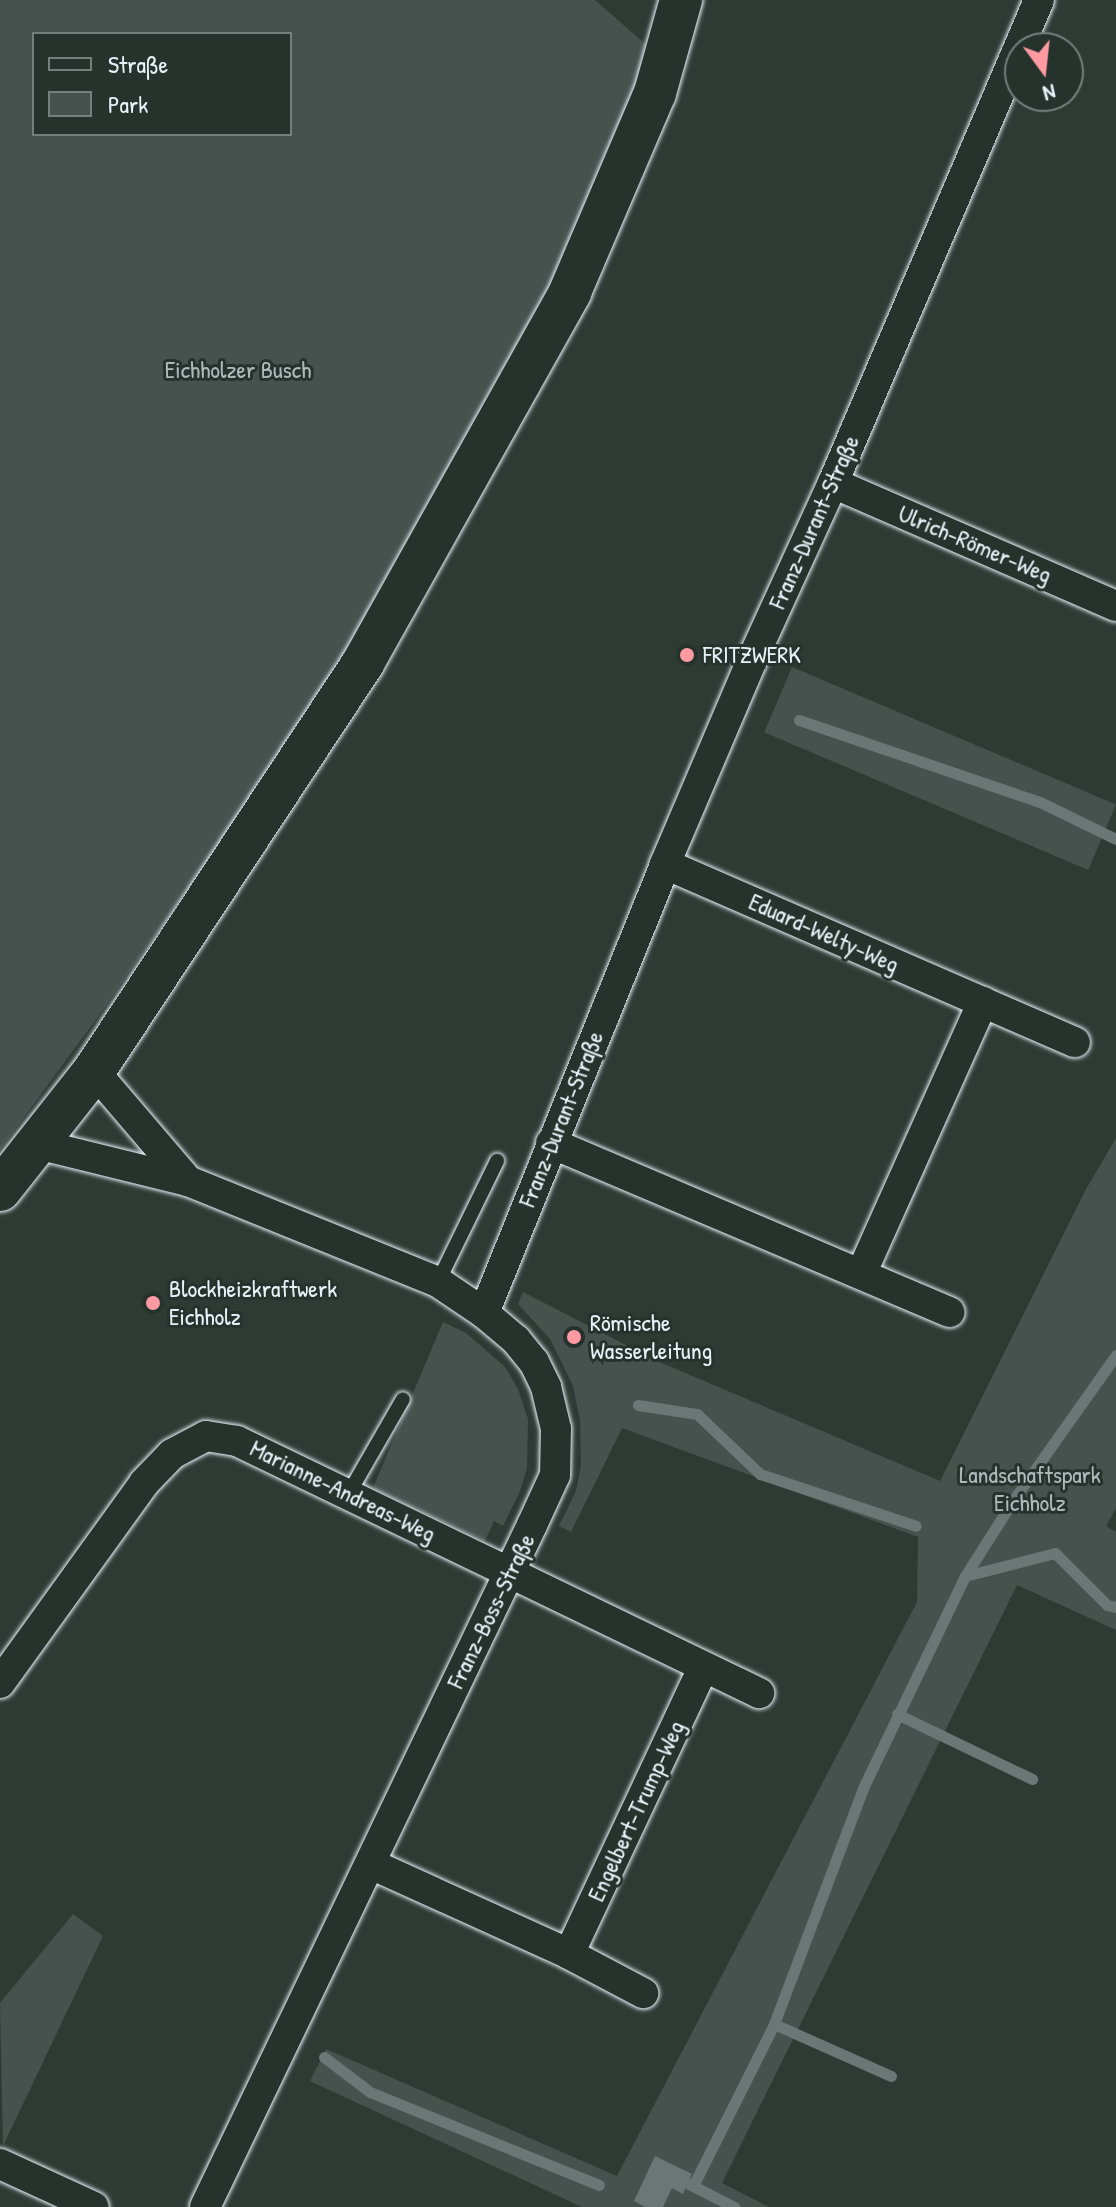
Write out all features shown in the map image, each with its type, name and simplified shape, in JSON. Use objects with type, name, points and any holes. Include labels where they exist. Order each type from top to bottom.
[{"type":"main road","points":[[0,1190],[94,1071],[363,663],[570,292],[655,93],[681,0]]},
{"type":"street","name":"Franz-Durant-Straße","points":[[484,1313],[665,864],[751,662],[833,483],[1039,0]]},
{"type":"street","name":"Ulrich-Römer-Weg","points":[[833,483],[1116,606]]},
{"type":"street","name":"Eduard-Welty-Weg","points":[[665,864],[1075,1042]]},
{"type":"street","points":[[862,1272],[983,1002]]},
{"type":"street","name":"Franz-Boss-Straße","points":[[94,1071],[188,1181]]},
{"type":"street","points":[[551,1143],[862,1272],[950,1312]]},
{"type":"street","name":"Franz-Boss-Straße","points":[[37,1144],[188,1181],[438,1282],[484,1313],[516,1340],[534,1362],[546,1387],[556,1429],[555,1475],[205,2207]]},
{"type":"street","name":"Marianne-Andreas-Weg","points":[[0,1683],[144,1483],[172,1454],[206,1436],[237,1441],[509,1572]]},
{"type":"street","points":[[509,1572],[759,1693]]},
{"type":"street","name":"Engelbert-Trump-Weg","points":[[569,1954],[703,1668]]},
{"type":"street","points":[[371,1864],[569,1954],[643,1993]]},
{"type":"street","points":[[0,2164],[94,2207]]},
{"type":"lane","points":[[438,1282],[497,1161]]},
{"type":"lane","points":[[349,1493],[403,1399]]},
{"type":"green space","name":"Eichholzer Busch","points":[[0,0],[595,0],[652,50],[556,281],[355,651],[102,1011],[0,1150]]},
{"type":"green space","points":[[792,667],[1116,805],[1088,870],[764,732]]},
{"type":"green space","name":"Landschaftspark Eichholz","points":[[1116,1138],[1116,1508],[1106,1526],[1116,1532],[1116,1630],[1017,1585],[722,2183],[769,2207],[582,2207],[310,2081],[326,2049],[617,2176],[917,1602],[918,1537],[622,1428],[571,1532],[559,1526],[576,1491],[581,1466],[580,1420],[573,1386],[550,1339],[518,1304],[523,1292],[657,1361],[940,1481],[1085,1191]]},
{"type":"green space","points":[[443,1322],[466,1333],[505,1367],[518,1389],[528,1419],[527,1468],[520,1491],[503,1526],[494,1521],[485,1541],[373,1488]]},
{"type":"green space","points":[[73,1914],[103,1936],[3,2146],[0,2003]]},
{"type":"shaded area","points":[[655,2156],[692,2174],[683,2194],[672,2188],[663,2207],[645,2207],[634,2201]]},
{"type":"waterway","points":[[799,720],[1040,802],[1116,839]]},
{"type":"waterway","points":[[1116,1355],[1012,1502],[965,1576],[1055,1553],[1107,1605],[1116,1607]]},
{"type":"waterway","points":[[638,1405],[697,1414],[760,1474],[916,1526]]},
{"type":"waterway","points":[[693,2186],[774,2024],[863,1788],[965,1576]]},
{"type":"waterway","points":[[897,1714],[1032,1779]]},
{"type":"waterway","points":[[774,2024],[891,2076]]},
{"type":"waterway","points":[[324,2057],[370,2092],[599,2185]]},
{"type":"waterway","points":[[689,2184],[734,2207]]},
{"type":"place","name":"FRITZWERK","points":[[687,655]]},
{"type":"place","name":"Blockheizkraftwerk Eichholz","points":[[153,1303]]},
{"type":"place","name":"Römische Wasserleitung","points":[[574,1337]]}]
